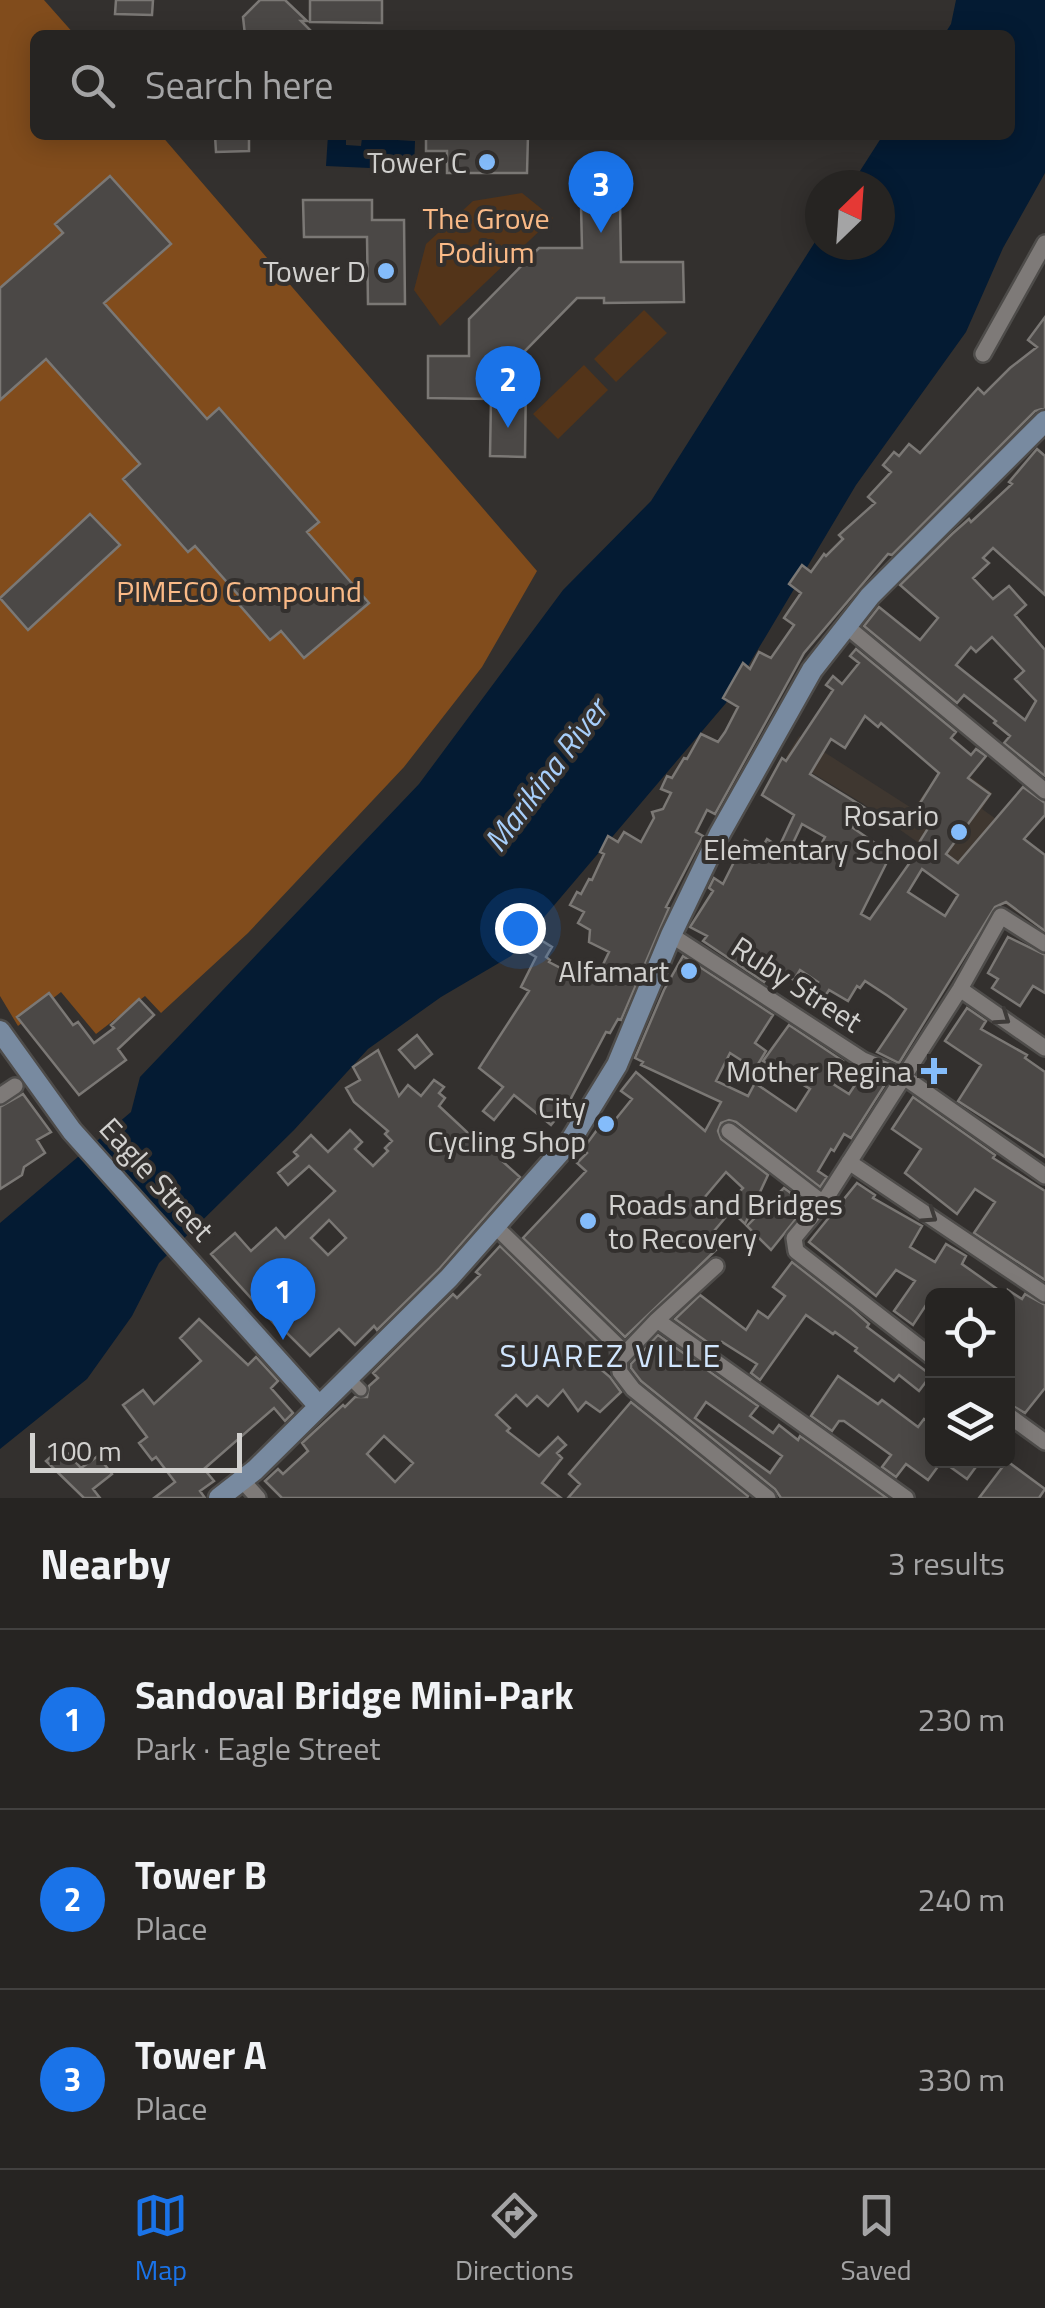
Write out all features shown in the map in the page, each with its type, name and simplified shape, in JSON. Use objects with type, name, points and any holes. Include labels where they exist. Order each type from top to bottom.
[{"type":"main road","points":[[219,1498],[318,1405],[355,1384],[562,1152],[596,1104],[719,836],[812,670],[887,578],[1045,421]]},
{"type":"main road","name":"Eagle Street","points":[[0,1032],[72,1131],[318,1405]]},
{"type":"street","points":[[983,354],[1045,243]]},
{"type":"street","points":[[845,625],[1045,791]]},
{"type":"street","points":[[925,1353],[799,1254],[794,1238],[823,1203],[904,1078],[1001,916],[1045,944]]},
{"type":"street","name":"Ruby Street","points":[[671,934],[863,1060],[904,1078],[1045,1176]]},
{"type":"street","points":[[960,989],[1045,1048]]},
{"type":"street","points":[[0,1096],[15,1086]]},
{"type":"street","points":[[729,1132],[823,1203]]},
{"type":"street","points":[[850,1162],[1045,1294]]},
{"type":"street","points":[[496,1227],[618,1346],[620,1372],[632,1389],[768,1498]]},
{"type":"street","points":[[618,1360],[716,1266]]},
{"type":"street","points":[[657,1320],[906,1498]]},
{"type":"street","points":[[1015,1420],[1045,1442]]},
{"type":"street","points":[[242,1480],[258,1498]]},
{"type":"shaded area","name":"Rosario Elementary School","points":[[799,736],[913,809],[948,760],[992,793],[982,809],[1045,854],[1045,932],[862,803],[786,757]]},
{"type":"green space","name":"PIMECO Compound","points":[[0,0],[44,0],[71,30],[30,30],[30,140],[165,140],[537,571],[482,667],[404,767],[248,933],[161,1013],[145,996],[96,1034],[61,992],[18,1026],[0,996]]},
{"type":"green space","name":"The Grove Podium","points":[[522,193],[553,218],[440,326],[414,290],[426,244],[473,201]]},
{"type":"green space","points":[[644,310],[667,333],[616,382],[594,359]]},
{"type":"green space","points":[[584,365],[608,390],[558,439],[533,414]]},
{"type":"water","name":"Marikina River","points":[[956,0],[1045,0],[1045,173],[1003,248],[966,332],[856,485],[726,703],[511,956],[441,997],[368,1049],[294,1130],[159,1263],[132,1316],[87,1379],[0,1449],[0,1223],[131,1112],[140,1077],[419,784],[563,590],[651,501],[805,258],[895,260],[895,170],[861,170],[880,140],[1015,140],[1015,30],[947,30]]},
{"type":"water","points":[[328,140],[346,140],[346,145],[361,146],[362,140],[415,141],[414,170],[326,166]]},
{"type":"building","points":[[116,0],[153,0],[152,15],[115,14]]},
{"type":"building","points":[[260,0],[285,0],[307,21],[301,21],[310,30],[244,30],[243,17]]},
{"type":"building","points":[[310,0],[382,0],[382,23],[310,22]]},
{"type":"building","points":[[215,140],[249,140],[249,151],[216,152]]},
{"type":"building","name":"Tower C","points":[[426,140],[528,140],[527,173],[447,173],[447,151],[426,151]]},
{"type":"building","points":[[110,176],[171,244],[104,303],[207,419],[219,408],[319,522],[307,532],[369,603],[304,658],[281,631],[270,640],[236,601],[240,597],[195,546],[188,552],[123,479],[140,464],[46,359],[0,400],[0,288],[63,233],[55,224]]},
{"type":"building","name":"Tower D","points":[[303,200],[372,200],[372,220],[404,220],[405,304],[368,304],[367,237],[304,237]]},
{"type":"building","points":[[620,204],[621,262],[683,262],[684,302],[604,303],[604,298],[577,298],[519,357],[519,376],[526,377],[525,457],[490,456],[491,399],[428,398],[428,356],[469,356],[469,319],[539,248],[582,248],[581,205]]},
{"type":"building","points":[[1045,317],[1045,408],[1035,411],[892,555],[888,554],[804,653],[715,814],[707,810],[696,832],[703,836],[666,907],[669,908],[621,1020],[610,1033],[606,1032],[568,1104],[551,1125],[514,1095],[494,1120],[483,1111],[503,1087],[479,1068],[529,991],[521,987],[536,957],[522,949],[531,934],[552,947],[546,957],[549,962],[576,976],[580,969],[598,975],[609,952],[589,942],[590,930],[578,923],[584,912],[570,905],[577,892],[581,894],[592,880],[608,836],[618,842],[624,832],[641,842],[654,818],[652,812],[663,809],[671,793],[661,789],[667,776],[672,778],[701,734],[718,742],[725,732],[738,707],[723,698],[743,663],[750,669],[759,652],[771,658],[794,625],[784,618],[801,593],[789,584],[802,565],[811,572],[824,554],[843,539],[839,535],[875,503],[868,497],[891,472],[883,465],[894,452],[899,456],[909,444],[920,453],[978,388],[984,394],[1037,347],[1028,340]]},
{"type":"building","points":[[1037,449],[1045,456],[1045,595],[993,548],[983,558],[989,563],[973,578],[993,599],[1009,586],[1026,605],[1015,615],[1045,650],[1045,776],[1004,743],[1010,736],[996,721],[964,695],[957,703],[864,626],[879,607],[920,640],[938,618],[900,585],[952,534],[1012,484],[1009,482]],"holes":[[[992,637],[1024,671],[1015,679],[1036,701],[1025,720],[956,665],[971,647],[976,652]]]},
{"type":"building","points":[[90,514],[120,545],[28,630],[0,598]]},
{"type":"building","points":[[856,649],[956,732],[951,738],[971,755],[976,749],[986,756],[968,778],[990,794],[946,854],[958,863],[1023,787],[1045,803],[1045,815],[1024,839],[1045,855],[1045,931],[1006,902],[995,907],[899,1063],[877,1052],[906,1009],[865,981],[848,1001],[829,990],[822,1001],[811,993],[818,982],[800,970],[794,980],[774,968],[764,982],[703,941],[707,936],[690,927],[713,891],[709,888],[714,878],[723,884],[745,840],[761,849],[767,839],[779,847],[794,815],[762,795],[782,758],[786,761],[833,690],[826,685],[833,676],[842,684],[859,663],[850,656]],"holes":[[[865,716],[878,727],[881,723],[939,773],[915,811],[932,822],[920,841],[923,844],[870,919],[861,914],[891,854],[853,828],[865,808],[810,774],[831,739],[845,748]],[[802,824],[825,837],[814,857],[793,843]],[[922,869],[958,895],[945,916],[908,892]]]},
{"type":"building","points":[[1008,937],[1045,955],[1045,993],[1033,986],[1020,1006],[992,988],[998,979],[988,973]]},
{"type":"building","points":[[683,956],[773,1015],[755,1043],[766,1051],[755,1069],[730,1053],[716,1081],[748,1096],[755,1083],[796,1111],[810,1089],[763,1061],[789,1025],[843,1061],[830,1082],[849,1094],[863,1073],[884,1086],[851,1138],[844,1134],[834,1151],[831,1149],[818,1171],[827,1177],[820,1187],[736,1122],[721,1123],[721,1139],[768,1175],[745,1224],[726,1206],[743,1188],[726,1172],[704,1198],[726,1217],[708,1238],[719,1247],[625,1337],[523,1238],[586,1171],[577,1163],[587,1153],[583,1149],[605,1119],[611,1125],[632,1099],[621,1091],[636,1072],[705,1131],[721,1102],[641,1065],[643,1062],[635,1058]]},
{"type":"building","points":[[49,993],[73,1025],[78,1022],[94,1043],[114,1028],[111,1025],[139,999],[154,1015],[118,1049],[126,1060],[79,1095],[17,1017]]},
{"type":"building","points":[[967,1008],[986,1021],[981,1029],[1027,1055],[1025,1058],[1045,1072],[1045,1157],[958,1101],[981,1065],[945,1041]]},
{"type":"building","points":[[417,1035],[432,1054],[415,1068],[399,1050]]},
{"type":"building","points":[[378,1050],[399,1096],[408,1085],[421,1096],[434,1080],[444,1087],[439,1093],[445,1098],[439,1106],[469,1134],[488,1143],[520,1177],[439,1269],[377,1330],[374,1326],[355,1345],[339,1329],[310,1356],[278,1328],[211,1254],[235,1233],[251,1251],[276,1228],[285,1238],[335,1191],[309,1166],[288,1185],[278,1173],[298,1156],[294,1152],[311,1135],[328,1152],[350,1130],[362,1142],[355,1149],[373,1166],[388,1151],[385,1148],[392,1141],[385,1134],[388,1131],[354,1102],[346,1088],[360,1080],[353,1067]],"holes":[[[329,1220],[346,1238],[328,1255],[311,1238]]]},
{"type":"building","points":[[23,1094],[51,1132],[37,1140],[45,1153],[0,1189],[0,1107]]},
{"type":"building","points":[[913,1097],[995,1155],[993,1158],[1045,1191],[1045,1280],[974,1233],[995,1202],[975,1189],[957,1214],[905,1173],[921,1149],[892,1129]]},
{"type":"building","points":[[857,1183],[875,1195],[873,1198],[922,1226],[910,1247],[935,1262],[946,1244],[966,1256],[962,1264],[996,1288],[925,1288],[925,1307],[913,1325],[894,1311],[915,1281],[896,1270],[876,1296],[809,1242]]},
{"type":"building","points":[[784,1188],[807,1205],[771,1250],[747,1226]]},
{"type":"building","points":[[500,1246],[598,1342],[585,1356],[621,1392],[600,1412],[586,1402],[578,1411],[563,1390],[548,1406],[537,1396],[527,1406],[516,1395],[496,1415],[510,1428],[507,1431],[539,1456],[558,1437],[566,1445],[557,1453],[562,1458],[542,1483],[561,1498],[282,1498],[265,1481],[278,1469],[283,1474],[308,1451],[302,1443],[343,1405],[355,1397],[367,1397],[369,1386],[378,1378],[373,1373],[453,1294],[457,1298],[480,1275],[476,1272]],"holes":[[[384,1436],[413,1463],[395,1482],[367,1454]]]},
{"type":"building","points":[[792,1262],[925,1370],[925,1383],[919,1391],[899,1375],[894,1381],[855,1351],[857,1348],[806,1315],[760,1380],[751,1373],[757,1364],[722,1342],[717,1349],[675,1319],[700,1295],[746,1330],[758,1311],[768,1318],[785,1296],[773,1287]]},
{"type":"building","points":[[1015,1294],[1022,1299],[1025,1294],[1045,1305],[1045,1388],[1025,1413],[1015,1407]]},
{"type":"building","points":[[199,1319],[248,1365],[256,1357],[278,1381],[271,1388],[293,1413],[285,1421],[274,1408],[204,1469],[214,1481],[200,1491],[205,1498],[154,1498],[175,1482],[139,1443],[147,1437],[123,1405],[143,1390],[154,1404],[201,1361],[180,1338]]},
{"type":"building","points":[[658,1335],[758,1406],[750,1416],[773,1433],[779,1425],[798,1440],[800,1436],[887,1498],[781,1498],[775,1489],[641,1381],[631,1364]],"holes":[[[706,1402],[782,1456],[770,1473],[695,1418]]]},
{"type":"building","points":[[838,1376],[878,1404],[882,1400],[918,1427],[925,1420],[925,1468],[937,1468],[928,1480],[906,1464],[896,1477],[882,1467],[891,1455],[844,1421],[839,1421],[832,1431],[811,1416]]},
{"type":"building","points":[[631,1402],[747,1498],[568,1498],[580,1484],[569,1474]]},
{"type":"building","points":[[62,1447],[81,1468],[98,1456],[112,1474],[93,1489],[100,1498],[84,1498],[46,1461]]},
{"type":"building","points":[[1015,1467],[1045,1489],[1039,1498],[979,1498],[1002,1468]]},
{"type":"building","points":[[952,1468],[975,1468],[967,1479]]},
{"type":"place","name":"Tower C","points":[[487,162]]},
{"type":"place","name":"Tower A","points":[[601,233]]},
{"type":"place","name":"Tower D","points":[[386,271]]},
{"type":"place","name":"Tower B","points":[[508,428]]},
{"type":"place","name":"Rosario Elementary School","points":[[959,832]]},
{"type":"place","name":"Alfamart","points":[[689,971]]},
{"type":"place","name":"Mother Regina","points":[[934,1071]]},
{"type":"place","name":"City Cycling Shop","points":[[606,1124]]},
{"type":"place","name":"Roads and Bridges to Recovery","points":[[588,1221]]},
{"type":"place","name":"Sandoval Bridge Mini-Park","points":[[283,1340]]},
{"type":"district","name":"SUAREZ VILLE","points":[[611,1355]]}]
